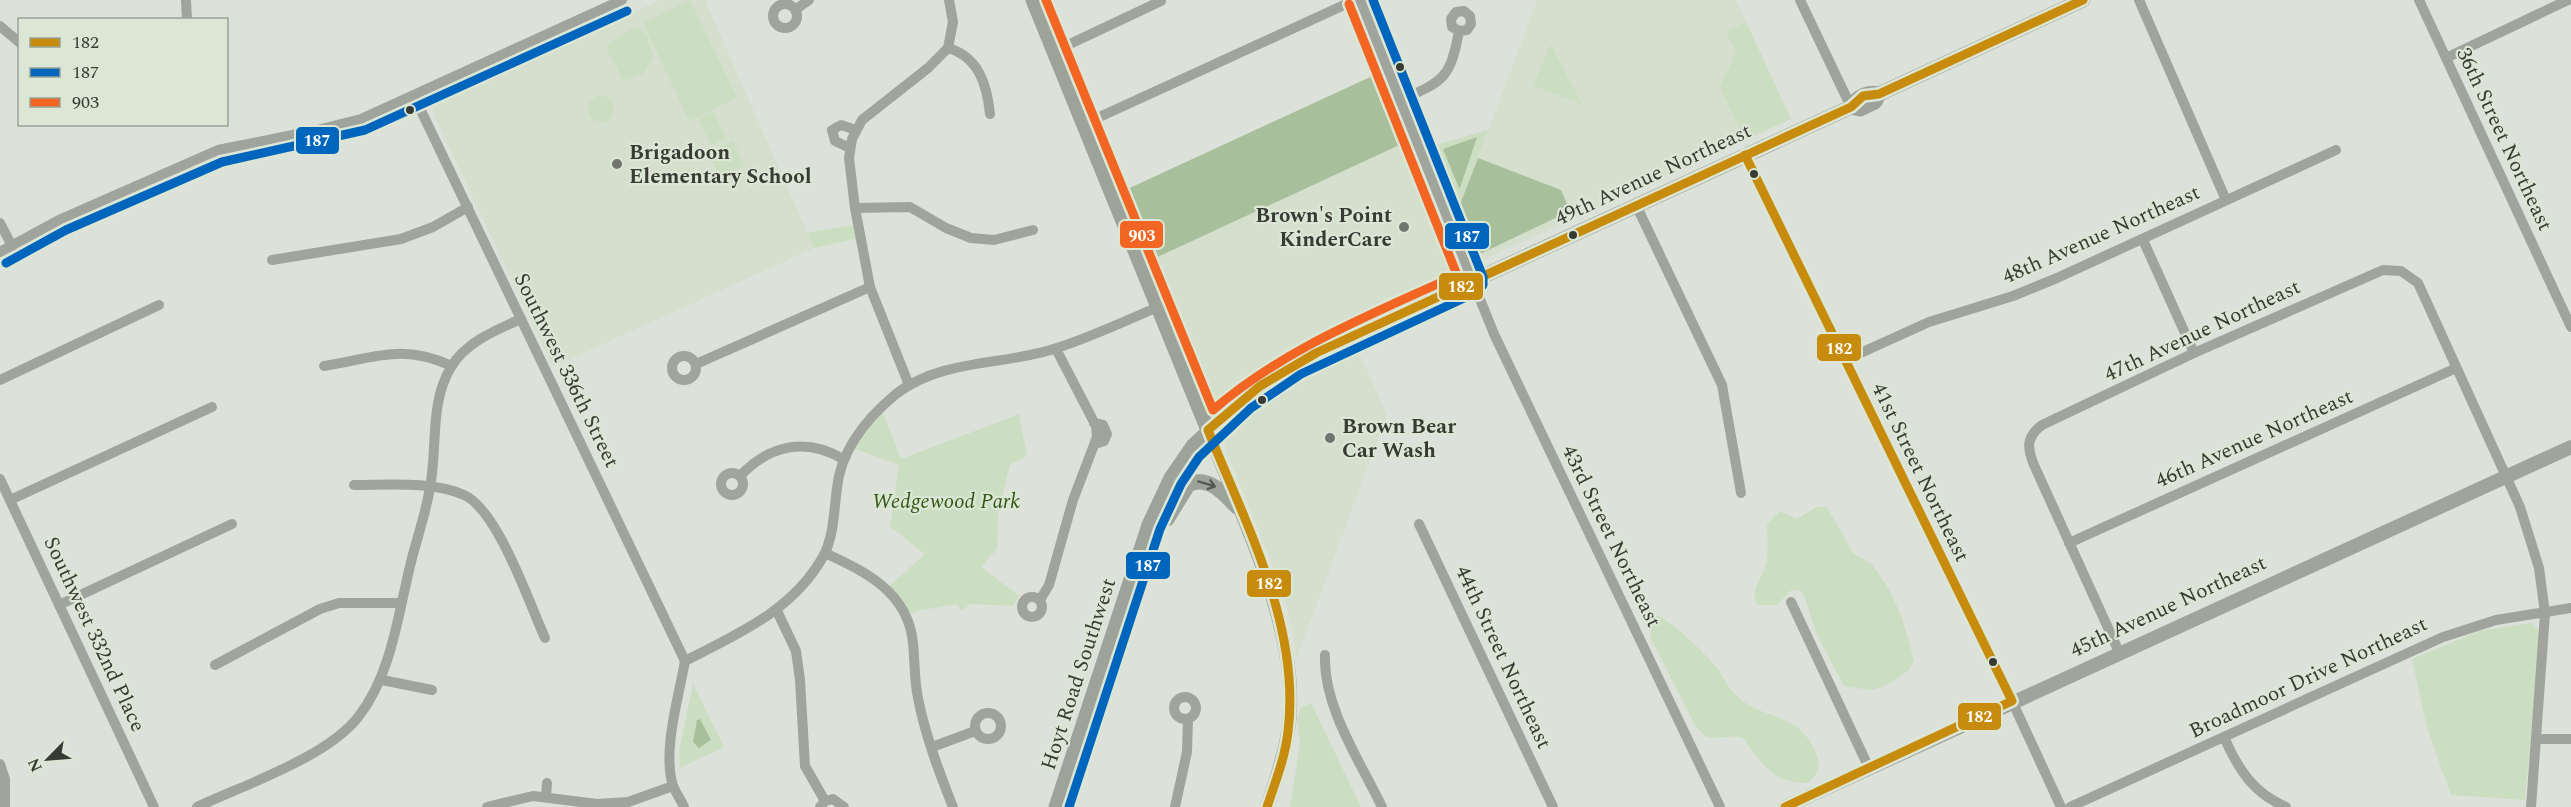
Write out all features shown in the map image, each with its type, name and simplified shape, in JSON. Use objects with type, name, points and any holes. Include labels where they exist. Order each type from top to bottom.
[{"type":"main road","points":[[1033,0],[1208,430]]},
{"type":"main road","name":"49th Avenue Northeast","points":[[1208,430],[1260,386],[1302,360],[1851,107],[1855,100],[1871,92],[1879,94],[2083,0]]},
{"type":"main road","name":"Hoyt Road Southwest","points":[[1056,807],[1149,525],[1171,478],[1208,430]]},
{"type":"main road","points":[[1149,525],[1167,519],[1188,485],[1193,482],[1212,484],[1238,507]]},
{"type":"street","points":[[186,0],[187,18]]},
{"type":"street","points":[[0,252],[61,219],[218,150],[317,130],[361,118],[622,0]]},
{"type":"street","points":[[795,10],[809,0]]},
{"type":"street","points":[[909,385],[870,287],[855,208],[849,158],[853,139],[874,108],[928,68],[948,48],[953,22],[949,0]]},
{"type":"street","points":[[1082,125],[1355,0]]},
{"type":"street","name":"43rd Street Northeast","points":[[1360,0],[1494,334],[1720,807]]},
{"type":"street","points":[[1800,0],[1851,107]]},
{"type":"street","points":[[2139,0],[2226,200]]},
{"type":"street","name":"36th Street Northeast","points":[[2419,0],[2571,327]]},
{"type":"street","points":[[2446,58],[2568,0]]},
{"type":"street","points":[[1053,52],[1161,2]]},
{"type":"street","points":[[0,26],[18,41]]},
{"type":"street","points":[[1399,101],[1437,84],[1453,60],[1459,32]]},
{"type":"street","points":[[948,48],[968,56],[979,72],[987,91],[990,114]]},
{"type":"street","name":"Southwest 336th Street","points":[[414,96],[685,661]]},
{"type":"street","points":[[841,125],[853,139],[835,141],[832,132],[841,125]]},
{"type":"street","name":"48th Avenue Northeast","points":[[1845,360],[1929,322],[2030,290],[2336,150]]},
{"type":"street","name":"41st Street Northeast","points":[[1745,154],[2012,701],[2061,807]]},
{"type":"street","points":[[1636,206],[1722,385],[1742,493]]},
{"type":"street","points":[[272,260],[400,239],[433,227],[468,207]]},
{"type":"street","points":[[855,208],[910,207],[946,228],[971,238],[994,240],[1033,230]]},
{"type":"street","points":[[0,223],[12,246]]},
{"type":"street","points":[[2143,240],[2194,353]]},
{"type":"street","name":"47th Avenue Northeast","points":[[2069,543],[2034,465],[2028,442],[2042,425],[2194,353],[2383,270],[2400,271],[2418,284],[2454,369]]},
{"type":"street","points":[[696,364],[870,287]]},
{"type":"street","points":[[0,380],[159,305]]},
{"type":"street","points":[[684,807],[673,786],[673,727],[685,661],[752,627],[777,611],[810,574],[825,553],[843,459],[872,417],[909,385],[957,366],[1056,349],[1158,307]]},
{"type":"street","points":[[197,807],[320,749],[340,735],[359,717],[382,680],[431,487],[435,422],[441,390],[452,366],[480,338],[521,319]]},
{"type":"street","points":[[1040,600],[1049,585],[1074,500],[1095,444],[1094,423],[1056,349]]},
{"type":"street","points":[[324,366],[396,352],[428,355],[452,366]]},
{"type":"street","points":[[2454,369],[2505,476],[2526,524],[2537,557],[2545,614],[2531,807]]},
{"type":"street","name":"46th Avenue Northeast","points":[[2069,543],[2454,369]]},
{"type":"street","points":[[10,500],[212,407]]},
{"type":"street","points":[[1208,430],[1277,610],[1288,666],[1288,731],[1267,807]]},
{"type":"street","points":[[740,476],[768,456],[797,445],[825,448],[843,459]]},
{"type":"street","name":"45th Avenue Northeast","points":[[1785,807],[2012,701],[2571,447]]},
{"type":"street","name":"Southwest 332nd Place","points":[[0,478],[153,807]]},
{"type":"street","points":[[354,485],[431,487],[464,495],[481,506],[493,523],[545,638]]},
{"type":"street","points":[[59,605],[232,524]]},
{"type":"street","name":"44th Street Northeast","points":[[1419,524],[1553,807]]},
{"type":"street","points":[[2069,543],[2119,652]]},
{"type":"street","points":[[825,553],[873,577],[901,606],[913,641],[918,699],[953,807]]},
{"type":"street","points":[[1791,602],[1869,768]]},
{"type":"street","points":[[215,665],[310,614],[339,603],[400,603]]},
{"type":"street","name":"Broadmoor Drive Northeast","points":[[2070,807],[2443,637],[2496,620],[2545,614],[2571,608]]},
{"type":"street","points":[[777,611],[796,651],[805,766],[822,804],[833,799],[844,807]]},
{"type":"street","points":[[1325,656],[1325,678],[1329,699],[1382,807]]},
{"type":"street","points":[[382,680],[432,690]]},
{"type":"street","points":[[1175,807],[1187,752],[1188,719]]},
{"type":"street","points":[[932,747],[975,731]]},
{"type":"street","points":[[2224,737],[2236,765],[2251,784],[2266,797],[2286,807]]},
{"type":"street","points":[[2537,739],[2571,739]]},
{"type":"street","points":[[0,764],[5,779],[5,807]]},
{"type":"street","points":[[546,795],[547,783]]},
{"type":"street","points":[[487,807],[546,795],[610,804],[639,800],[673,786]]},
{"type":"shaded area","name":"Brigadoon Elementary School","points":[[660,0],[705,0],[814,248],[553,367],[432,107],[437,102]]},
{"type":"shaded area","points":[[1537,0],[1736,0],[1791,119],[1481,261],[1475,259],[1457,214]]},
{"type":"shaded area","points":[[1381,72],[1408,141],[1151,260],[1121,192]]},
{"type":"shaded area","points":[[1477,137],[1460,188],[1459,188],[1443,149]]},
{"type":"shaded area","points":[[1408,141],[1455,258],[1445,282],[1287,357],[1223,401],[1216,402],[1208,398],[1151,260]]},
{"type":"shaded area","points":[[1478,158],[1561,190],[1570,211],[1480,254],[1459,207]]},
{"type":"shaded area","points":[[1356,346],[1387,415],[1296,660],[1292,628],[1282,589],[1225,447],[1223,435],[1230,424],[1268,393],[1320,362]]},
{"type":"shaded area","points":[[700,719],[711,740],[699,748],[693,742],[697,720]]},
{"type":"green space","points":[[690,0],[737,98],[689,121],[643,23]]},
{"type":"green space","points":[[1746,22],[1791,119],[1745,140],[1720,87],[1736,52],[1726,32]]},
{"type":"green space","points":[[635,27],[647,35],[653,56],[644,73],[624,81],[607,50],[608,45]]},
{"type":"green space","points":[[1550,45],[1552,47],[1582,104],[1533,86]]},
{"type":"green space","points":[[601,96],[611,99],[614,109],[611,119],[601,122],[591,119],[588,109],[591,99]]},
{"type":"green space","points":[[713,112],[726,138],[711,145],[698,119]]},
{"type":"green space","points":[[1488,130],[1459,207],[1435,145]]},
{"type":"green space","points":[[733,141],[745,166],[720,177],[709,153]]},
{"type":"green space","points":[[858,224],[860,238],[814,248],[807,233]]},
{"type":"green space","name":"Wedgewood Park","points":[[881,408],[901,459],[1019,414],[1027,456],[1010,464],[998,516],[997,549],[981,567],[1019,596],[1013,606],[970,604],[962,611],[957,604],[917,611],[906,616],[887,588],[925,554],[890,527],[899,465],[850,447]]},
{"type":"green space","points":[[1816,507],[1827,507],[1853,553],[1872,564],[1890,591],[1902,618],[1914,660],[1909,670],[1883,687],[1870,690],[1844,686],[1817,635],[1804,595],[1800,590],[1790,591],[1777,605],[1757,605],[1756,588],[1767,559],[1767,524],[1780,511],[1797,519]]},
{"type":"green space","points":[[1657,615],[1698,647],[1718,669],[1733,692],[1746,703],[1791,723],[1801,730],[1810,741],[1819,764],[1814,777],[1808,783],[1789,781],[1775,775],[1763,764],[1743,738],[1706,737],[1695,725],[1651,639],[1650,622]]},
{"type":"green space","points":[[2531,623],[2540,632],[2525,800],[2451,795],[2427,728],[2412,659],[2480,631]]},
{"type":"green space","points":[[693,684],[724,747],[680,768],[679,751]]},
{"type":"green space","points":[[1311,703],[1361,807],[1290,807],[1300,743],[1297,718],[1302,707]]},
{"type":"transit line","name":"903","points":[[1046,0],[1213,410],[1269,368],[1299,351],[1361,319],[1457,275],[1349,4]]},
{"type":"transit line","name":"187","points":[[1069,807],[1160,529],[1181,484],[1199,457],[1251,408],[1301,374],[1477,292],[1483,285],[1483,277],[1373,0]]},
{"type":"transit line","name":"182","points":[[1267,807],[1287,742],[1290,693],[1286,654],[1267,577],[1208,430],[1260,386],[1316,353],[1851,107],[1863,96],[1879,94],[2083,0]]},
{"type":"transit line","name":"187","points":[[6,263],[66,230],[222,162],[365,130],[627,11]]},
{"type":"transit line","name":"182","points":[[1745,155],[2012,701],[1785,807]]},
{"type":"place","name":"Brigadoon Elementary School","points":[[617,164]]},
{"type":"place","name":"Brown's Point KinderCare","points":[[1404,227]]},
{"type":"place","name":"Brown Bear Car Wash","points":[[1330,438]]}]
